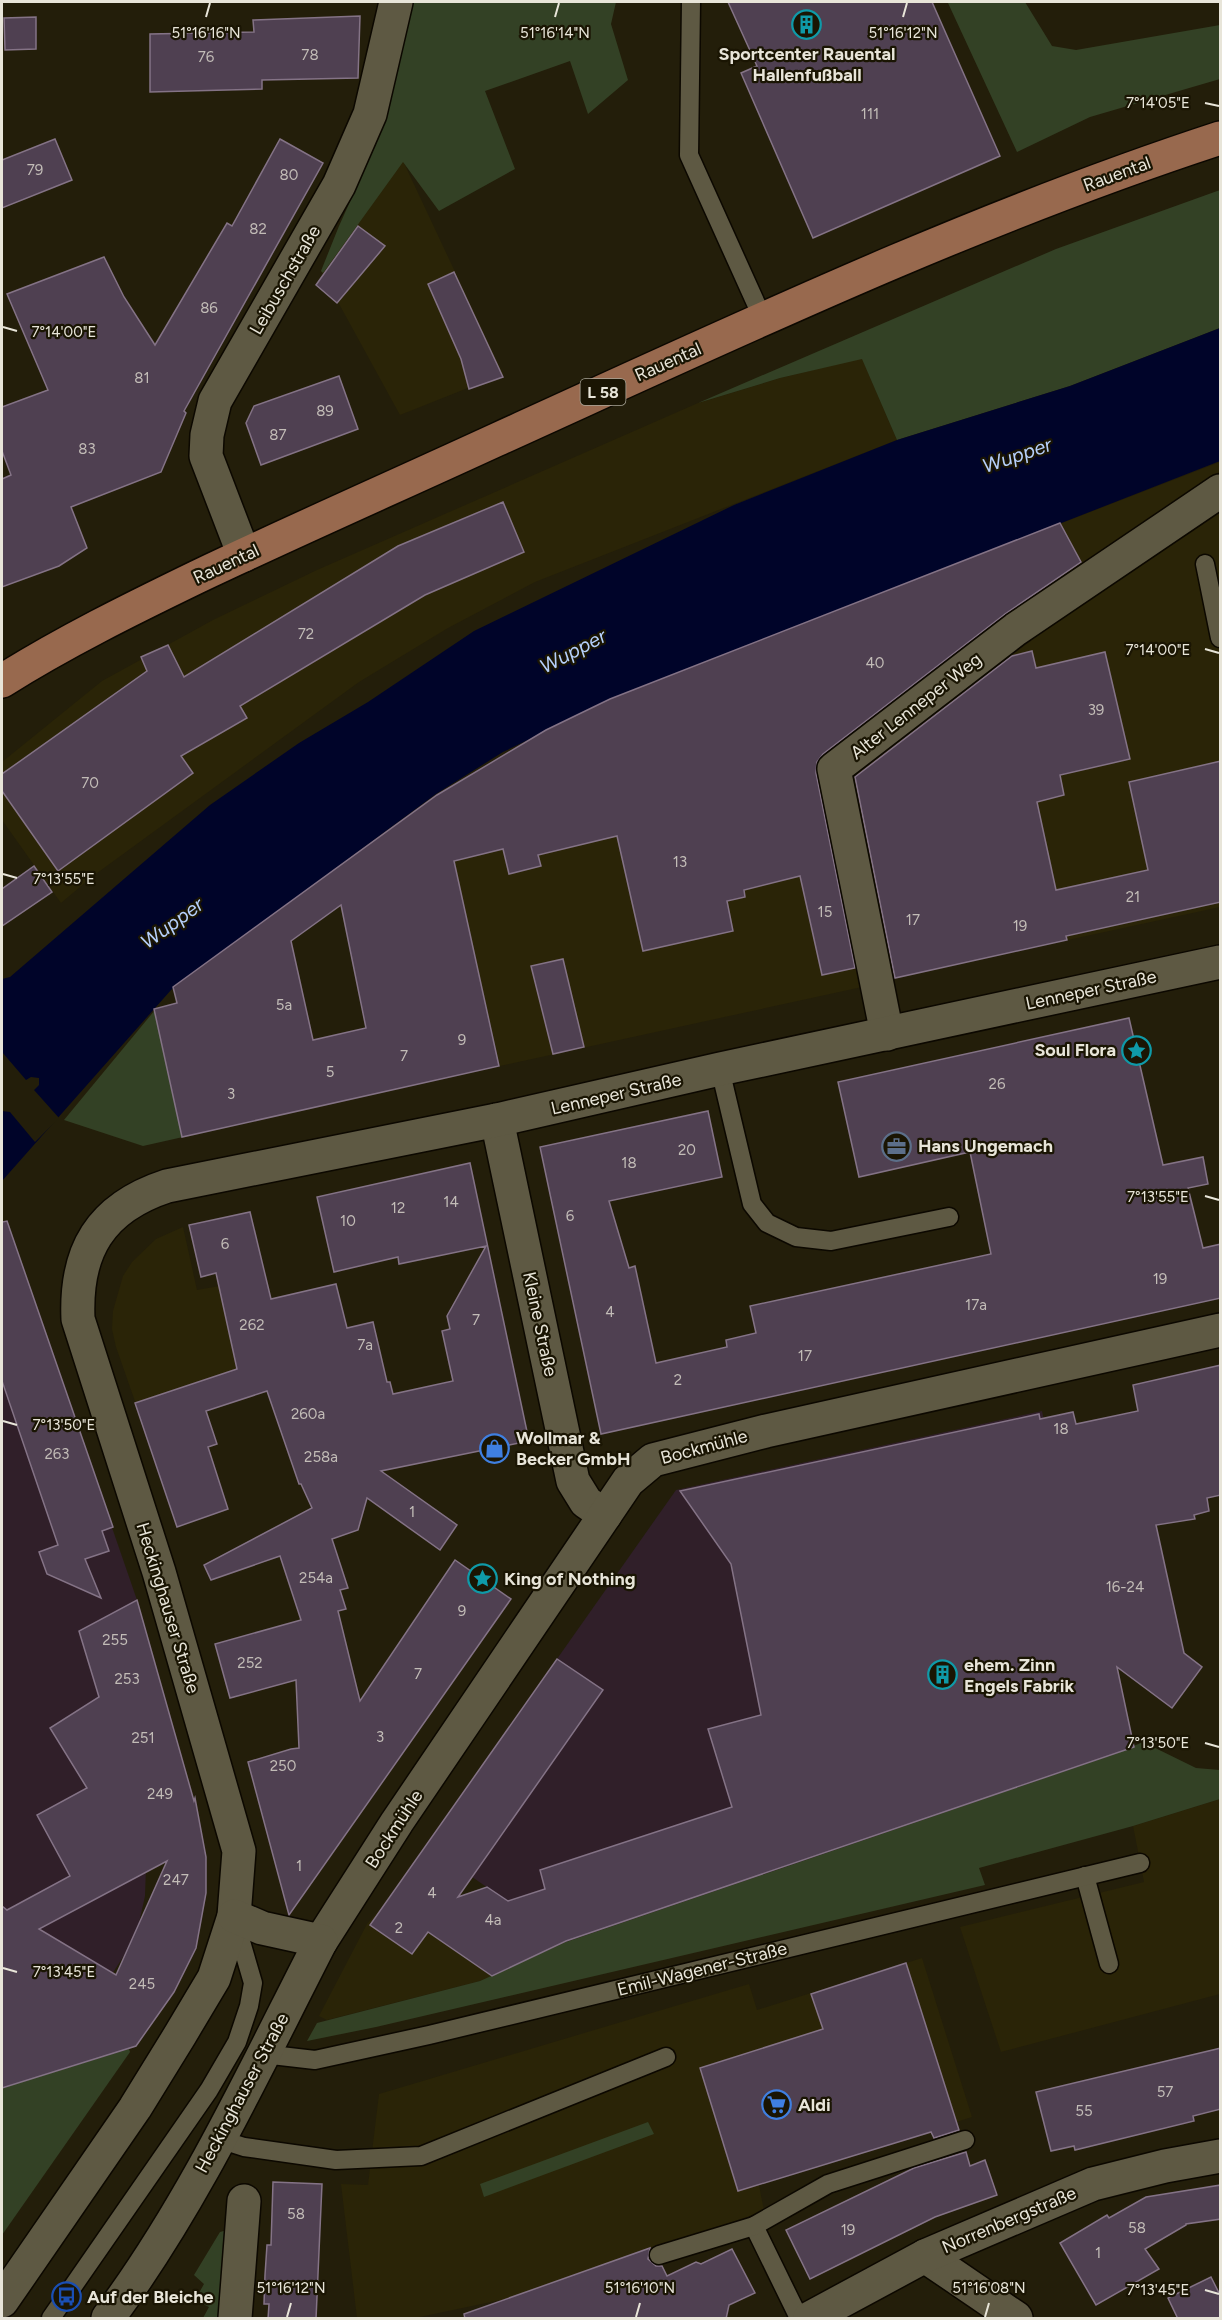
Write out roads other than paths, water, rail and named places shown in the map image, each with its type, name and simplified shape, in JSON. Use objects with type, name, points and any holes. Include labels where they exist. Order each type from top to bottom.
[{"type":"main road","name":"Rauental","points":[[2,681],[130,610],[244,555],[763,319],[1042,201],[1221,138]]},
{"type":"street","name":"Leibuschstraße","points":[[244,555],[206,456],[207,435],[215,401],[339,185],[370,114],[396,2]]},
{"type":"street","name":"Alter Lenneper Weg","points":[[887,1034],[834,769],[1016,629],[1221,491]]},
{"type":"street","name":"Lenneper Straße","points":[[77,1303],[82,1268],[88,1248],[96,1234],[129,1203],[149,1192],[167,1186],[497,1120],[1221,962]]},
{"type":"street","name":"Kleine Straße","points":[[497,1120],[573,1481],[585,1502],[605,1515]]},
{"type":"street","name":"Heckinghauser Straße","points":[[2,2301],[135,2108],[214,1978],[234,1916],[239,1851],[159,1572],[78,1319],[77,1303]]},
{"type":"street","name":"Bockmühle","points":[[321,1941],[397,1822],[628,1481],[653,1460],[766,1431],[1221,1330]]},
{"type":"street","points":[[234,1916],[262,1928],[321,1941]]},
{"type":"street","name":"Heckinghauser Straße","points":[[108,2319],[153,2257],[219,2139],[321,1941]]},
{"type":"street","name":"Norrenbergstraße","points":[[810,2319],[925,2256],[1093,2184],[1165,2166],[1221,2156]]},
{"type":"street","points":[[235,2319],[244,2201]]},
{"type":"street","points":[[925,2256],[1016,2319]]},
{"type":"lane","points":[[691,2],[689,155],[763,319]]},
{"type":"lane","points":[[1205,564],[1221,638]]},
{"type":"lane","points":[[720,1070],[752,1204],[767,1223],[796,1237],[831,1241],[949,1217]]},
{"type":"lane","name":"Emil-Wagener-Straße","points":[[263,2054],[315,2060],[429,2035],[1140,1863]]},
{"type":"lane","points":[[1085,1876],[1109,1964]]},
{"type":"lane","points":[[51,2319],[209,2090],[237,2042],[249,2006],[253,1983],[234,1916]]},
{"type":"lane","points":[[219,2139],[244,2147],[336,2160],[421,2156],[666,2057]]},
{"type":"lane","points":[[659,2255],[754,2226],[828,2184],[965,2140]]},
{"type":"lane","points":[[754,2226],[799,2319]]},
{"type":"water","name":"Wupper","points":[[1220,328],[1220,461],[629,692],[503,752],[436,794],[171,990],[2,1181],[2,979],[10,977],[210,805],[299,743],[368,702],[474,631],[734,505],[897,440],[1070,386]]},
{"type":"place","name":"Sportcenter Rauental Hallenfußball","points":[[807,25]]},
{"type":"place","name":"Soul Flora","points":[[1137,1050]]},
{"type":"place","name":"Hans Ungemach","points":[[897,1146]]},
{"type":"place","name":"Wollmar & Becker GmbH","points":[[495,1448]]},
{"type":"place","name":"King of Nothing","points":[[483,1579]]},
{"type":"place","name":"ehem. Zinn Engels Fabrik","points":[[943,1675]]},
{"type":"place","name":"Aldi","points":[[777,2105]]},
{"type":"place","name":"Auf der Bleiche","points":[[66,2297]]}]
